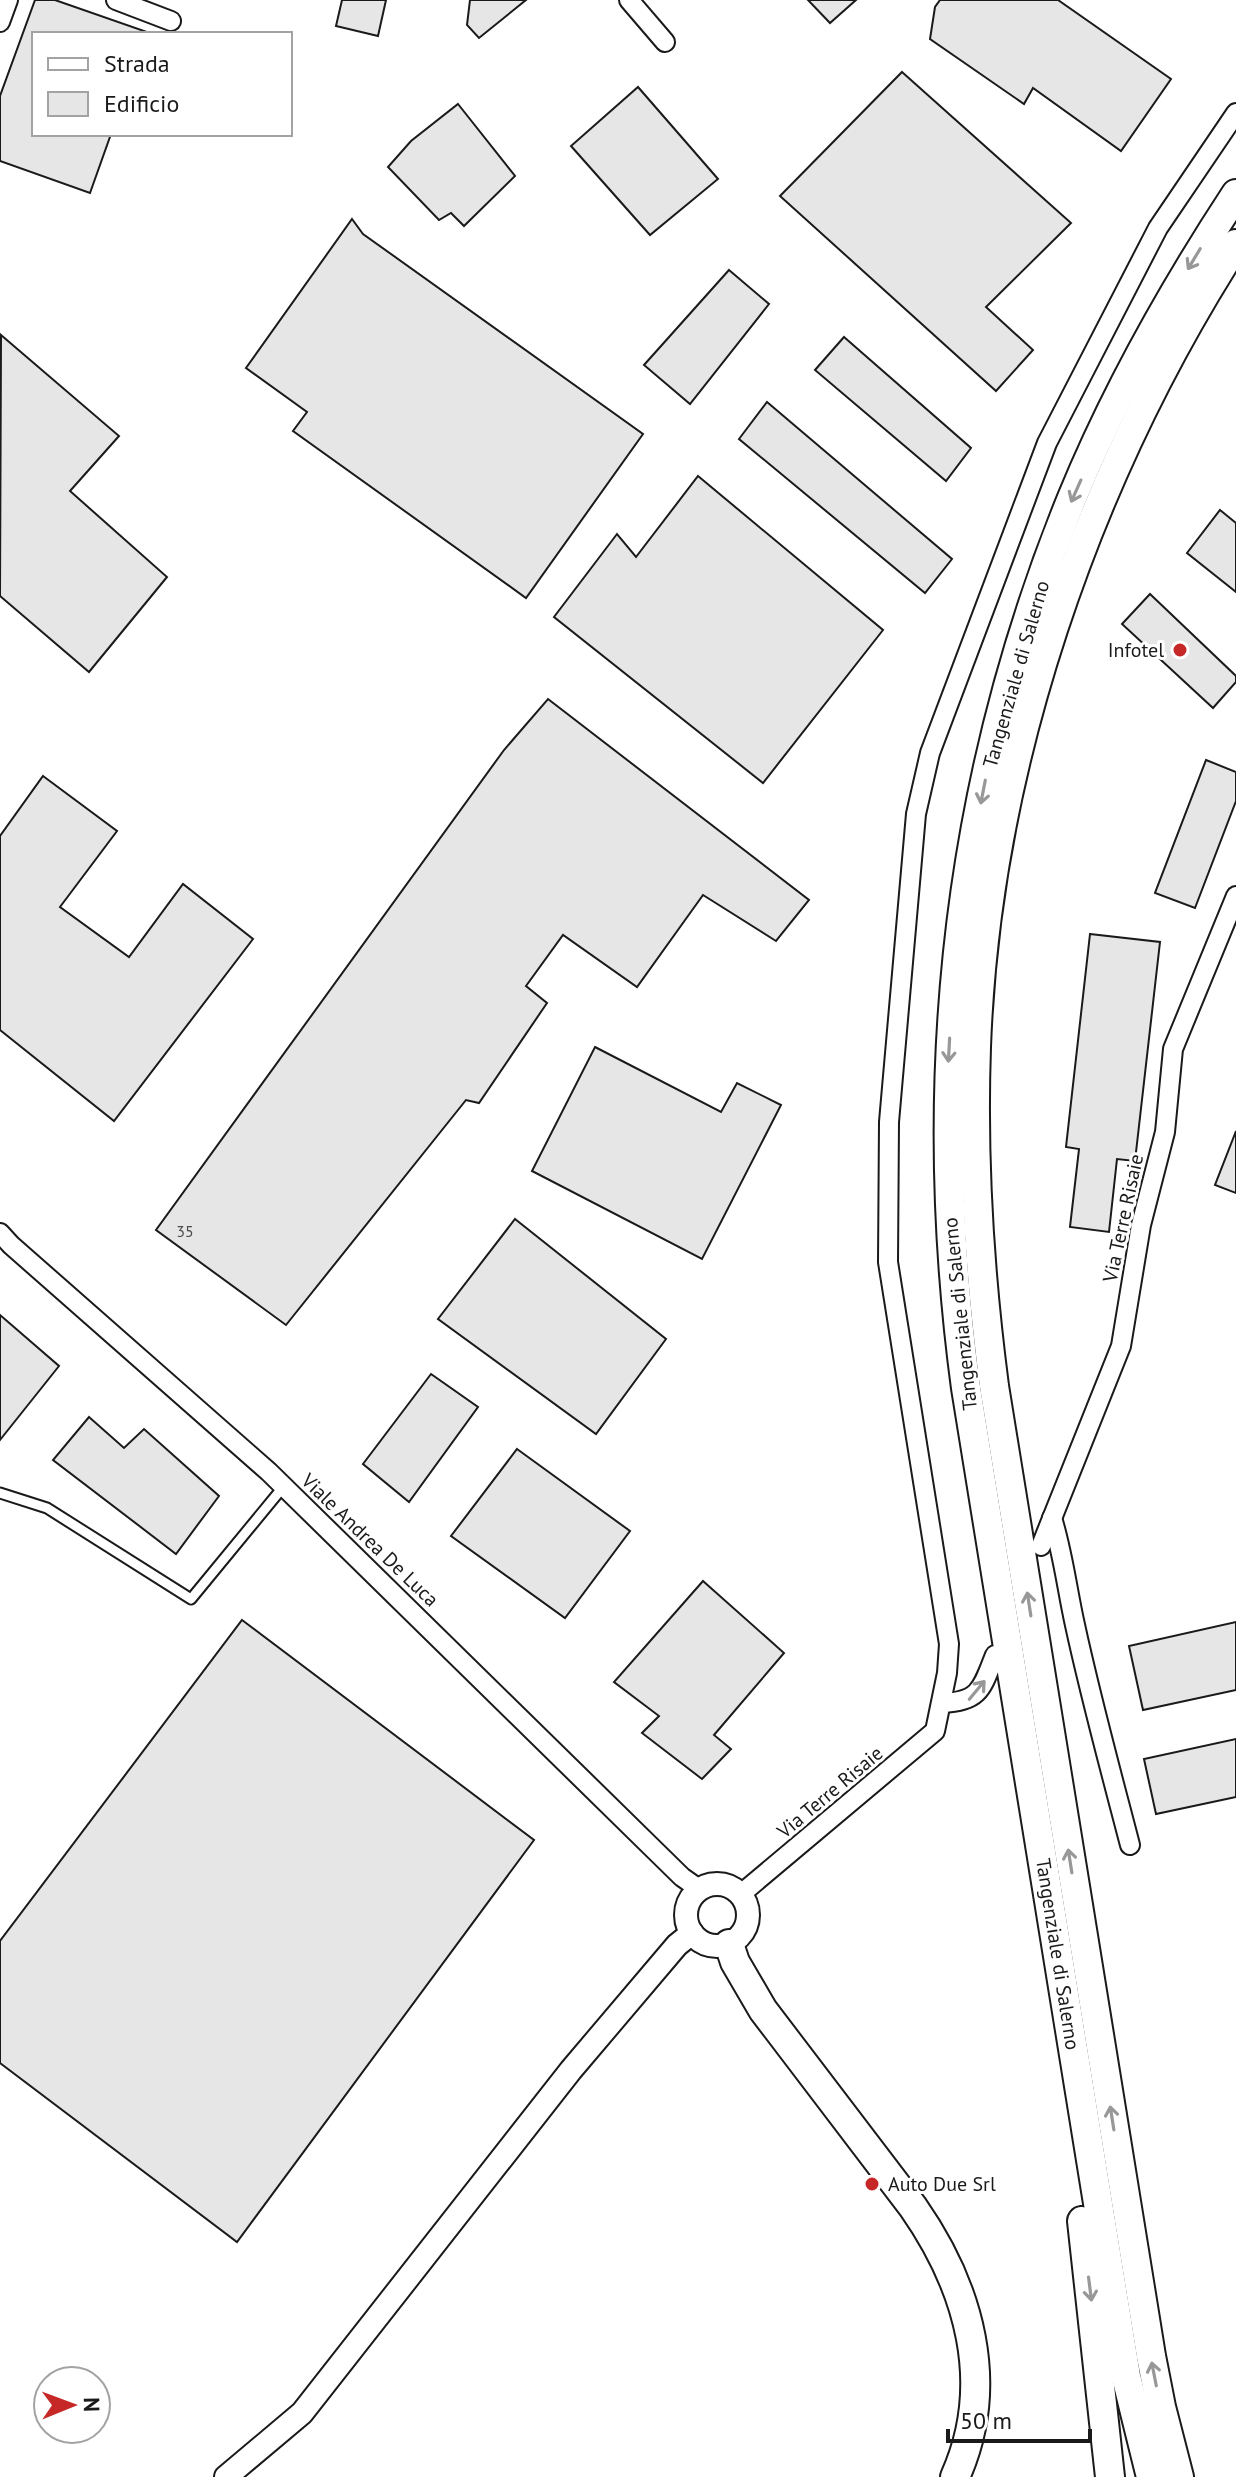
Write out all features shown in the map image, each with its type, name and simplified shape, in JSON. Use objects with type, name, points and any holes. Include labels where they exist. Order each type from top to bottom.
[{"type":"highway","name":"Tangenziale di Salerno","points":[[1151,2477],[1126,2376],[955,1307],[947,1141],[951,1010],[969,862],[990,759],[1024,630],[1073,497],[1143,349],[1198,252],[1236,194]]},
{"type":"highway","name":"Tangenziale di Salerno","points":[[1179,2477],[1151,2356],[994,1386],[978,1244],[976,1060],[980,998],[997,860],[1013,777],[1050,638],[1095,517],[1137,421],[1208,288],[1236,244]]},
{"type":"highway","points":[[729,1944],[735,1962],[763,2010],[913,2207],[929,2230],[956,2283],[969,2322],[975,2365],[973,2422],[955,2477]]},
{"type":"highway","points":[[1082,2101],[1073,2136],[1110,2477]]},
{"type":"street","points":[[0,22],[8,0]]},
{"type":"street","points":[[116,0],[171,21]]},
{"type":"street","points":[[629,0],[665,42]]},
{"type":"street","name":"Via Terre Risaie","points":[[741,1894],[935,1731],[942,1703],[949,1644],[888,1262],[889,1122],[916,814],[930,753],[1047,443],[1158,228],[1236,113]]},
{"type":"street","name":"Via Terre Risaie","points":[[1041,1546],[1121,1346],[1141,1225],[1165,1132],[1173,1049],[1236,896]]},
{"type":"street","name":"Viale Andrea De Luca","points":[[0,1233],[284,1486],[682,1877],[699,1889]]},
{"type":"street","points":[[1052,1518],[1061,1546],[1081,1650],[1130,1845]]},
{"type":"street","points":[[942,1703],[970,1700],[982,1688],[995,1655]]},
{"type":"street","points":[[708,1885],[725,1885],[741,1894],[746,1903],[748,1922],[737,1939],[729,1944],[708,1945],[692,1933],[687,1924],[688,1905],[699,1889],[708,1885]]},
{"type":"street","points":[[226,2477],[302,2413],[571,2070],[677,1945],[692,1933]]},
{"type":"lane","points":[[0,1493],[47,1508],[191,1599],[284,1486]]},
{"type":"building","points":[[35,0],[55,0],[147,32],[32,32],[32,136],[110,136],[90,193],[0,161],[0,96]]},
{"type":"building","points":[[342,0],[386,0],[378,36],[336,26]]},
{"type":"building","points":[[470,0],[526,0],[479,38],[467,25]]},
{"type":"building","points":[[808,0],[856,0],[830,23]]},
{"type":"building","points":[[940,0],[1058,0],[1171,79],[1121,151],[1033,88],[1024,104],[930,39],[935,7]]},
{"type":"building","points":[[902,72],[1071,223],[986,307],[1033,350],[996,391],[780,196]]},
{"type":"building","points":[[638,87],[718,179],[650,235],[571,146]]},
{"type":"building","points":[[458,104],[515,176],[464,226],[451,213],[439,220],[388,167],[411,141]]},
{"type":"building","points":[[352,219],[363,234],[643,434],[526,598],[293,431],[307,412],[246,368]]},
{"type":"building","points":[[729,270],[769,304],[690,404],[644,365]]},
{"type":"building","points":[[1,335],[119,436],[70,491],[167,577],[89,672],[0,596]]},
{"type":"building","points":[[844,337],[971,448],[946,481],[815,370]]},
{"type":"building","points":[[767,402],[952,559],[925,593],[739,439]]},
{"type":"building","points":[[698,476],[883,630],[763,783],[554,617],[617,534],[636,557]]},
{"type":"building","points":[[1220,510],[1236,523],[1236,592],[1187,553]]},
{"type":"building","name":"Infotel","points":[[1150,594],[1236,676],[1236,682],[1213,708],[1122,624]]},
{"type":"building","points":[[548,699],[809,900],[776,941],[703,895],[637,987],[563,935],[526,986],[547,1003],[479,1103],[466,1100],[286,1325],[156,1230],[504,750]]},
{"type":"building","points":[[1206,760],[1236,772],[1236,801],[1195,908],[1155,893]]},
{"type":"building","points":[[43,776],[117,831],[60,907],[129,957],[183,884],[253,939],[114,1121],[0,1030],[0,836]]},
{"type":"building","points":[[1090,934],[1160,942],[1135,1161],[1117,1159],[1109,1232],[1070,1227],[1079,1149],[1066,1147]]},
{"type":"building","points":[[595,1047],[721,1112],[737,1083],[781,1105],[702,1259],[532,1171]]},
{"type":"building","points":[[1236,1131],[1236,1193],[1215,1185]]},
{"type":"building","points":[[515,1219],[666,1339],[596,1434],[438,1319]]},
{"type":"building","points":[[0,1315],[59,1366],[0,1440]]},
{"type":"building","points":[[431,1374],[478,1407],[409,1502],[363,1464]]},
{"type":"building","points":[[89,1417],[124,1448],[144,1429],[219,1496],[176,1554],[53,1460]]},
{"type":"building","points":[[517,1449],[630,1531],[565,1618],[451,1536]]},
{"type":"building","points":[[703,1581],[784,1653],[714,1735],[731,1749],[702,1779],[642,1733],[659,1716],[614,1682]]},
{"type":"building","points":[[242,1620],[534,1840],[237,2242],[0,2063],[0,1941]]},
{"type":"building","points":[[1236,1622],[1236,1690],[1143,1710],[1129,1646]]},
{"type":"building","points":[[1236,1739],[1236,1797],[1156,1814],[1144,1759]]},
{"type":"place","name":"Infotel","points":[[1180,650]]},
{"type":"place","name":"Auto Due Srl","points":[[872,2184]]}]
